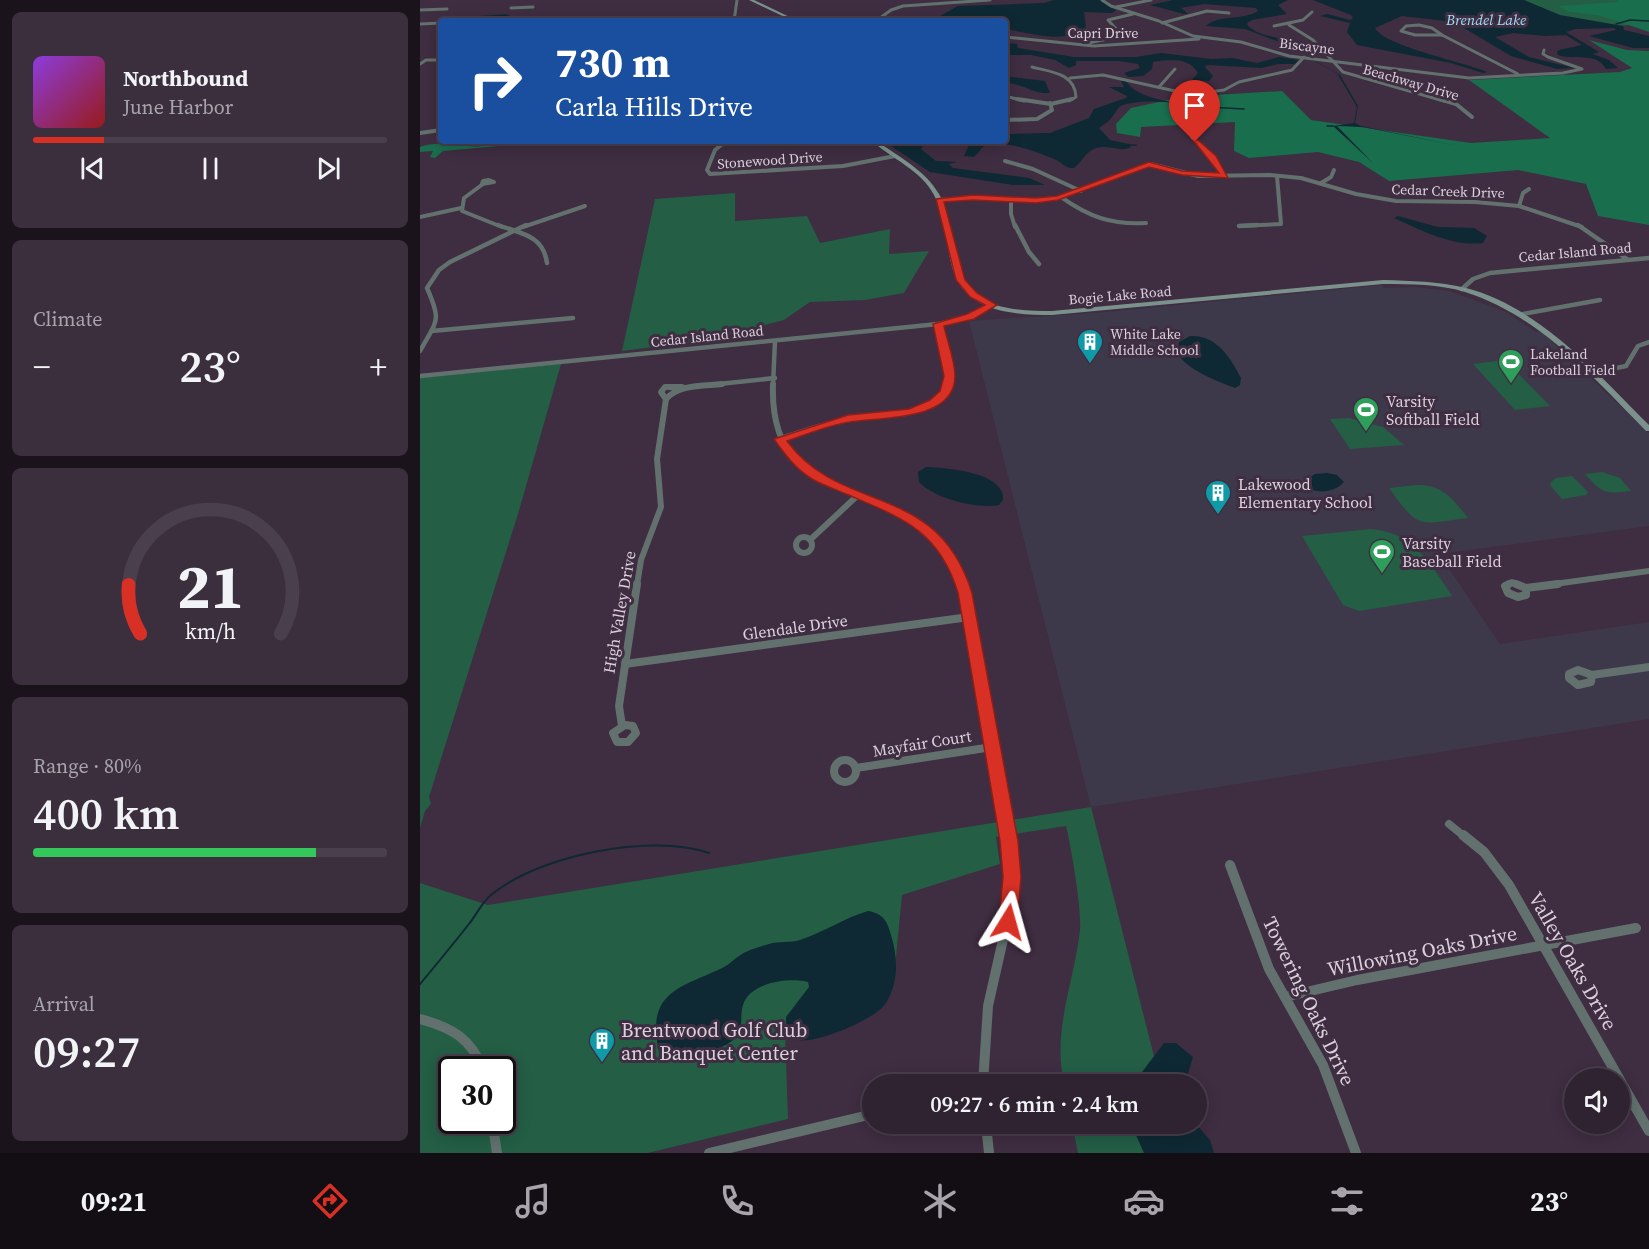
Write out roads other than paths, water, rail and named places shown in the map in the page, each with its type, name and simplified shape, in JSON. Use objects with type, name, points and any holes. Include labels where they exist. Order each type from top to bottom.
[{"type":"main road","points":[[752,0],[790,18]]},
{"type":"main road","name":"Bogie Lake Road","points":[[878,144],[922,177],[939,200],[960,280],[974,295],[992,305],[1017,311],[1052,313],[1388,282],[1421,282],[1462,289],[1492,298],[1523,314],[1545,330],[1648,428]]},
{"type":"street","points":[[734,18],[737,0]]},
{"type":"street","points":[[880,18],[891,10],[903,6],[990,0]]},
{"type":"street","name":"Biscayne","points":[[1102,0],[1114,7],[1202,38],[1241,42],[1277,53],[1306,58],[1462,78],[1563,73],[1582,69],[1548,57],[1543,54],[1544,50]]},
{"type":"street","points":[[1114,7],[1151,0]]},
{"type":"street","points":[[511,8],[529,9]]},
{"type":"street","points":[[420,10],[447,9],[442,18]]},
{"type":"street","points":[[1162,23],[1207,11],[1229,13]]},
{"type":"street","points":[[1274,26],[1289,25],[1307,18],[1312,12]]},
{"type":"street","points":[[1079,43],[1118,37],[1119,32],[1108,20],[1135,14]]},
{"type":"street","points":[[420,24],[438,23]]},
{"type":"street","name":"Beachway Drive","points":[[1289,25],[1313,40],[1333,60],[1334,66],[1347,74],[1449,102],[1462,108],[1472,117]]},
{"type":"street","points":[[1442,35],[1415,35],[1401,29],[1406,26],[1419,25],[1432,28],[1518,74]]},
{"type":"street","name":"Capri Drive","points":[[1008,37],[1102,46],[1202,38]]},
{"type":"street","points":[[1032,67],[1070,78],[1102,75],[1185,91],[1218,91],[1239,82],[1292,70],[1306,58]]},
{"type":"street","points":[[420,64],[426,60],[438,60]]},
{"type":"street","points":[[1159,87],[1175,69]]},
{"type":"street","points":[[1008,97],[1050,104],[1068,101],[1077,97],[1075,84],[1070,78]]},
{"type":"street","points":[[1008,120],[1043,117],[1052,110],[1050,104]]},
{"type":"street","points":[[420,133],[438,130]]},
{"type":"street","points":[[1192,137],[1217,163],[1225,176]]},
{"type":"street","name":"Stonewood Drive","points":[[723,144],[711,155],[707,170],[710,174],[843,166],[893,155]]},
{"type":"street","points":[[1005,161],[1033,169],[1081,191]]},
{"type":"street","name":"Cedar Creek Drive","points":[[939,200],[973,197],[1036,200],[1061,197],[1146,165],[1198,176],[1276,176],[1321,183],[1356,194],[1396,201],[1475,202],[1519,206],[1581,226],[1627,259]]},
{"type":"street","points":[[1321,183],[1331,177],[1334,170]]},
{"type":"street","points":[[1239,226],[1281,224],[1276,176]]},
{"type":"street","points":[[461,208],[464,198],[483,184]]},
{"type":"street","points":[[1519,206],[1523,193],[1529,189]]},
{"type":"street","points":[[1061,197],[1095,220],[1120,224],[1146,223]]},
{"type":"street","points":[[1011,199],[1010,213],[1032,258],[1039,264]]},
{"type":"street","points":[[420,351],[437,321],[437,311],[428,295],[430,280],[450,262],[547,216],[585,206]]},
{"type":"street","points":[[420,217],[461,208]]},
{"type":"street","points":[[461,208],[470,216],[539,241],[544,249],[547,263]]},
{"type":"street","name":"Cedar Island Road","points":[[1462,289],[1479,276],[1503,271],[1649,258]]},
{"type":"street","points":[[1523,314],[1600,300]]},
{"type":"street","name":"Cedar Island Road","points":[[420,376],[938,324],[971,316],[992,305]]},
{"type":"street","points":[[432,331],[573,318]]},
{"type":"street","points":[[780,439],[848,419],[909,413],[938,400],[946,392],[950,380],[938,324]]},
{"type":"street","points":[[775,341],[775,419],[780,439],[789,453],[807,471],[909,518],[942,544],[959,572],[1009,841],[1012,885],[1008,922],[988,1006],[984,1074]]},
{"type":"street","points":[[1592,373],[1626,366],[1638,346],[1649,342]]},
{"type":"street","name":"High Valley Drive","points":[[622,726],[618,711],[641,560],[661,507],[657,459],[666,399],[672,392],[684,388],[775,378]]},
{"type":"street","points":[[810,540],[858,495]]},
{"type":"street","points":[[1526,588],[1649,571]]},
{"type":"street","name":"Glendale Drive","points":[[625,664],[969,617]]},
{"type":"street","points":[[1592,675],[1649,667]]},
{"type":"street","name":"Mayfair Court","points":[[856,768],[992,747]]},
{"type":"street","name":"Valley Oaks Drive","points":[[1449,824],[1461,832],[1492,862],[1509,885],[1649,1131]]},
{"type":"street","name":"Towering Oaks Drive","points":[[1230,865],[1269,969],[1323,1065],[1356,1153]]},
{"type":"street","name":"Willowing Oaks Drive","points":[[1284,997],[1357,980],[1636,928]]},
{"type":"street","points":[[420,1019],[451,1026],[470,1041],[477,1056]]},
{"type":"street","points":[[709,1153],[862,1117]]},
{"type":"street","points":[[494,1134],[497,1153]]},
{"type":"street","points":[[987,1134],[990,1153]]},
{"type":"water","points":[[1054,0],[1100,0],[1116,10],[1112,13],[1084,12],[1086,27],[1078,32],[1058,37],[1008,30],[1008,18],[919,18],[940,16],[958,6],[1044,3]]},
{"type":"water","points":[[1173,0],[1288,0],[1278,5],[1287,14],[1252,20],[1247,23],[1248,26],[1264,35],[1295,42],[1300,45],[1314,57],[1312,59],[1316,62],[1311,59],[1313,57],[1309,53],[1245,29],[1206,26],[1217,20],[1252,14],[1258,11],[1256,8],[1204,4],[1181,8],[1188,14],[1184,14],[1150,5]]},
{"type":"water","name":"Brendel Lake","points":[[1313,0],[1524,0],[1560,15],[1623,26],[1624,30],[1649,36],[1649,48],[1633,48],[1589,36],[1616,30],[1614,28],[1575,29],[1566,32],[1599,52],[1593,54],[1609,60],[1618,68],[1606,69],[1602,63],[1591,58],[1558,55],[1559,50],[1582,45],[1566,35],[1513,33],[1495,37],[1529,57],[1574,68],[1557,69],[1511,56],[1454,22],[1402,16],[1375,28],[1381,35],[1393,41],[1487,72],[1483,73],[1451,63],[1357,45],[1347,32],[1350,23],[1320,16],[1327,14],[1350,20],[1353,18],[1351,15]]},
{"type":"water","points":[[1008,43],[1017,44],[1018,48],[1074,57],[1136,57],[1161,53],[1211,59],[1232,58],[1257,63],[1279,57],[1298,60],[1295,64],[1278,64],[1262,68],[1207,65],[1205,67],[1213,76],[1209,81],[1192,80],[1198,73],[1189,64],[1178,60],[1153,62],[1152,69],[1143,76],[1128,77],[1124,73],[1140,68],[1138,64],[1119,61],[1076,61],[1076,65],[1069,68],[1055,60],[1031,55],[1010,55],[1008,58]]},
{"type":"water","points":[[1337,74],[1340,75],[1358,106],[1355,123],[1458,146],[1363,127],[1337,126],[1373,163],[1333,126],[1354,123],[1357,107]]},
{"type":"water","points":[[1008,76],[1045,81],[1050,93],[1038,92],[1008,84]]},
{"type":"water","points":[[1125,79],[1139,93],[1150,97],[1208,107],[1152,102],[1120,106],[1109,121],[1099,128],[1110,140],[1129,144],[1131,147],[1127,149],[1096,148],[1074,168],[1030,150],[1006,144],[1008,144],[1008,134],[1050,133],[1089,118],[1094,109],[1126,98],[1127,96],[1109,87],[1124,87],[1121,81]]},
{"type":"water","points":[[893,144],[924,144],[921,149],[936,161],[957,162],[949,164],[953,168],[1029,178],[1045,185],[1013,185],[930,172],[891,146]]},
{"type":"water","points":[[970,144],[990,144],[974,157],[964,156]]},
{"type":"water","points":[[1398,216],[1438,227],[1474,228],[1487,236],[1483,243],[1471,244],[1448,240],[1394,218]]},
{"type":"water","points":[[1190,336],[1208,339],[1222,349],[1241,378],[1240,385],[1235,388],[1187,364],[1177,352],[1179,342]]},
{"type":"water","points":[[926,467],[960,470],[985,478],[995,483],[1001,491],[1003,500],[999,505],[990,506],[968,504],[946,498],[919,482],[918,472]]},
{"type":"water","points":[[1315,474],[1337,475],[1344,482],[1329,491],[1317,491],[1303,482]]},
{"type":"water","points":[[868,911],[878,914],[886,922],[890,930],[896,961],[895,978],[890,995],[886,1003],[871,1016],[832,1034],[807,1040],[794,1039],[786,1032],[786,1017],[809,987],[808,982],[780,981],[761,987],[747,997],[743,1005],[739,1032],[733,1040],[723,1046],[689,1055],[684,1050],[659,1052],[656,1031],[657,1016],[662,1003],[681,987],[724,967],[749,950],[773,943],[800,940]]},
{"type":"water","points":[[1164,1043],[1176,1043],[1193,1057],[1188,1074],[1127,1074],[1142,1072]]},
{"type":"water","points":[[1135,1134],[1205,1134],[1210,1140],[1214,1153],[1144,1153]]},
{"type":"waterway","points":[[476,17],[507,15],[512,18]]},
{"type":"waterway","points":[[1616,24],[1630,20],[1649,21]]},
{"type":"waterway","points":[[1208,107],[1244,109]]},
{"type":"waterway","points":[[1327,126],[1333,126]]},
{"type":"waterway","points":[[1129,145],[1136,145]]},
{"type":"waterway","points":[[420,984],[491,895],[512,881],[537,869],[566,859],[627,847],[685,847],[709,853]]},
{"type":"place","name":"White Lake Middle School","points":[[1090,365]]},
{"type":"place","name":"Lakeland Football Field","points":[[1511,385]]},
{"type":"place","name":"Varsity Softball Field","points":[[1366,433]]},
{"type":"place","name":"Lakewood Elementary School","points":[[1218,516]]},
{"type":"place","name":"Varsity Baseball Field","points":[[1382,575]]},
{"type":"place","name":"Brentwood Golf Club and Banquet Center","points":[[602,1064]]}]
